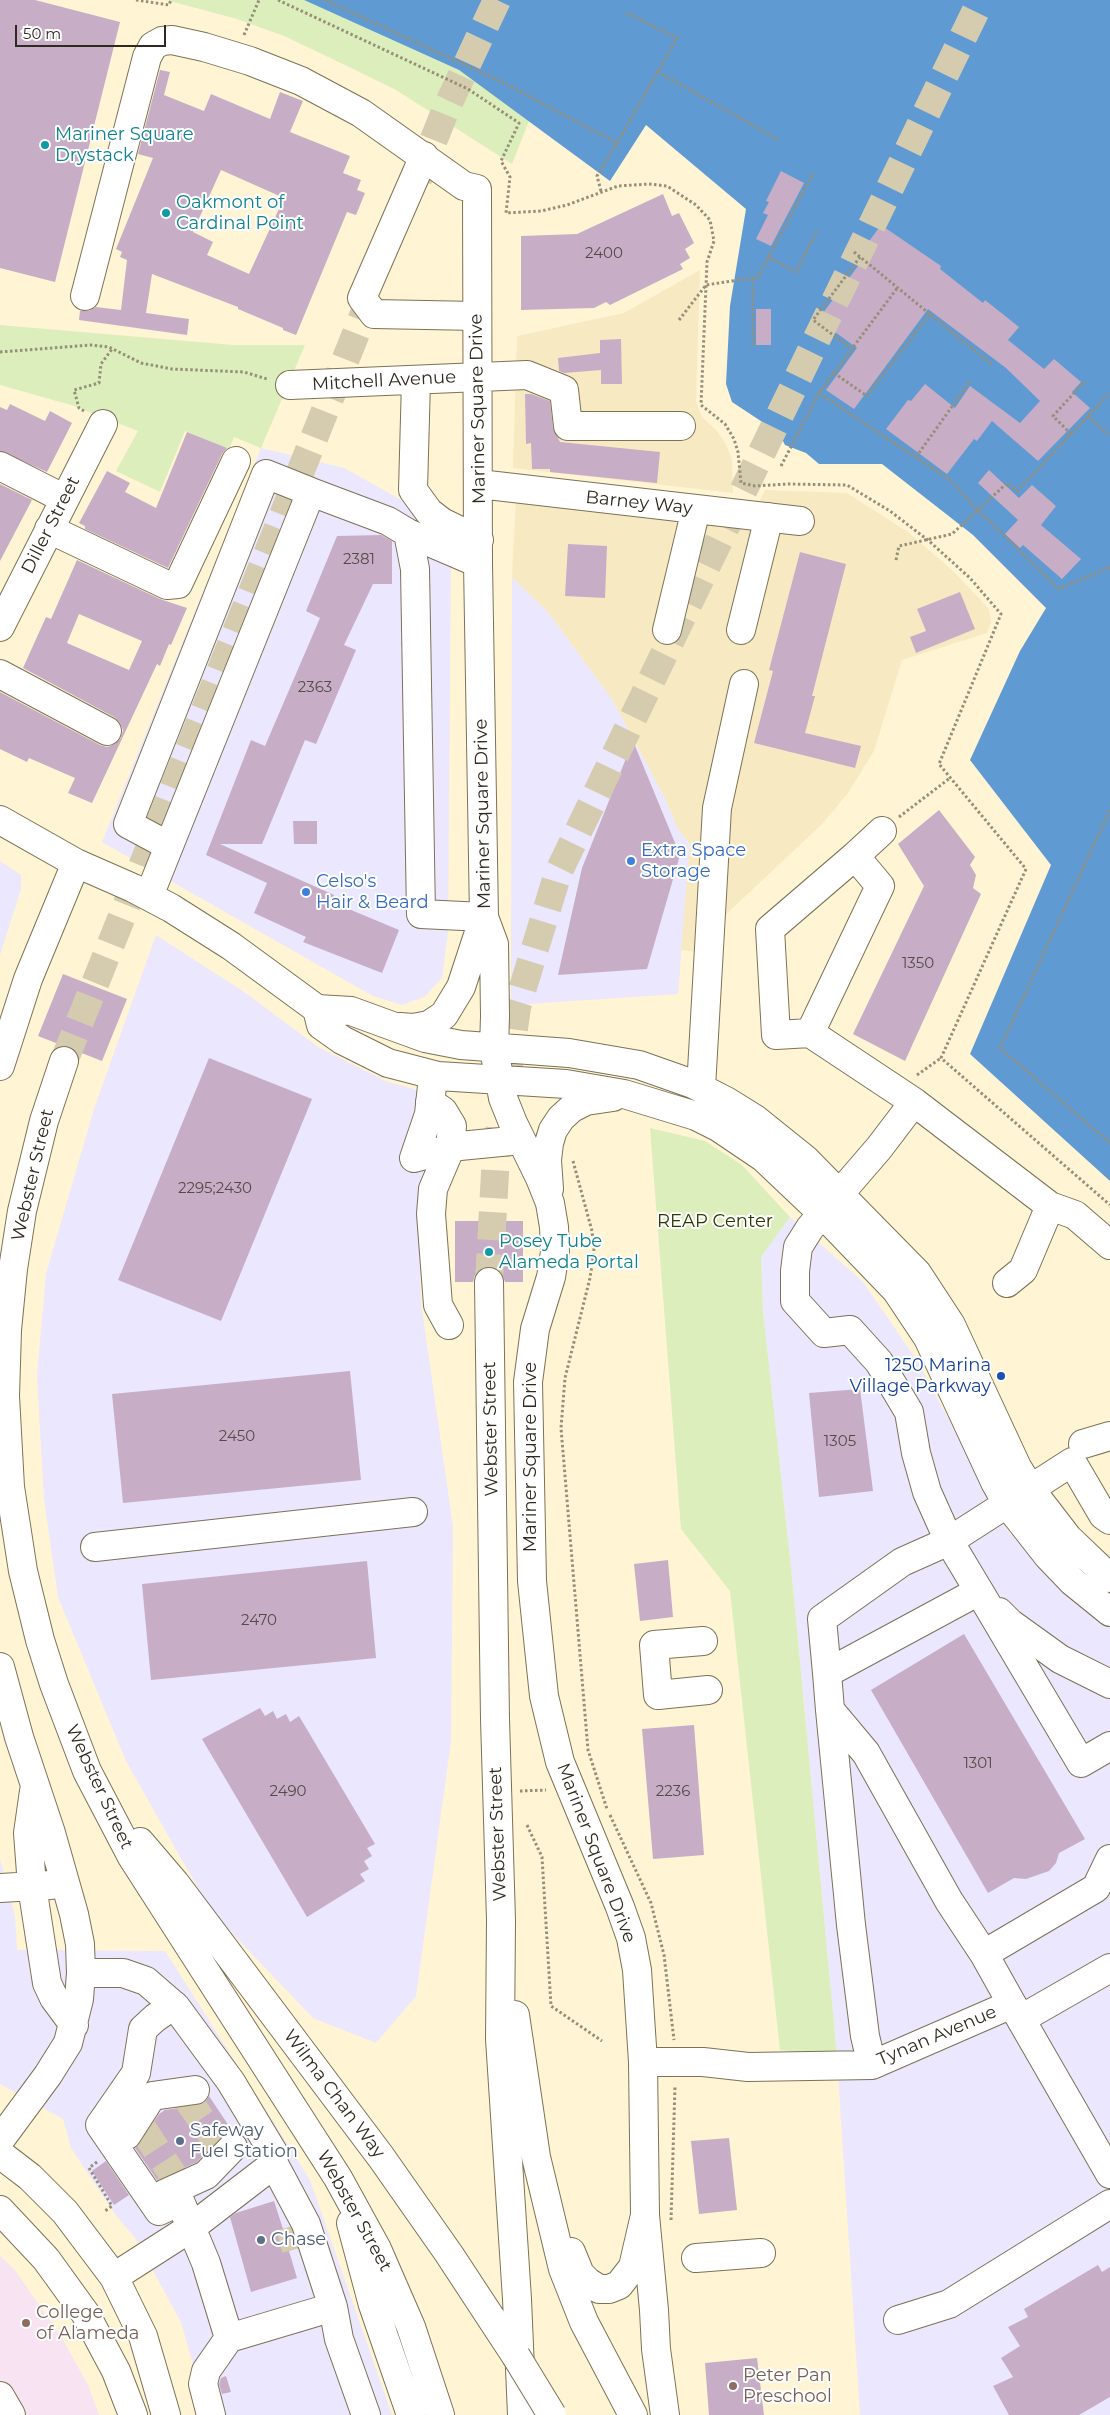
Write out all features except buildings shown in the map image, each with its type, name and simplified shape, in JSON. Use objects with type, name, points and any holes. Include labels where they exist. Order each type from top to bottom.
[{"type":"street","points":[[85,296],[147,57],[153,46],[162,41],[172,40],[204,47],[250,61],[301,81],[361,113],[424,156],[362,298],[374,314],[477,316]]},
{"type":"street","name":"Mariner Square Drive","points":[[424,156],[464,186],[477,189],[484,917],[494,944],[494,1048],[499,1082],[503,1098],[550,1203],[554,1227],[551,1277],[535,1329],[528,1382],[529,1528],[532,1581],[544,1696],[560,1762],[631,1938],[641,2005],[644,2215]]},
{"type":"street","name":"Mitchell Avenue","points":[[290,385],[527,375],[564,390],[568,426],[681,426]]},
{"type":"street","points":[[416,381],[413,490],[429,512],[479,551]]},
{"type":"street","name":"Diller Street","points":[[0,627],[103,424]]},
{"type":"street","points":[[49,529],[167,585],[178,584],[236,461]]},
{"type":"street","points":[[0,466],[65,498]]},
{"type":"street","points":[[169,846],[128,824],[266,474],[388,521],[408,533],[479,551]]},
{"type":"street","name":"Barney Way","points":[[479,484],[800,521]]},
{"type":"street","points":[[149,896],[311,492]]},
{"type":"street","points":[[667,630],[696,509]]},
{"type":"street","points":[[742,630],[769,517]]},
{"type":"street","points":[[386,1026],[413,1028],[429,1025],[444,1015],[461,987],[484,917],[421,914],[415,569],[408,533]]},
{"type":"street","points":[[0,674],[107,731]]},
{"type":"street","points":[[701,1088],[717,808],[744,684]]},
{"type":"street","points":[[0,820],[76,863],[149,896],[202,926],[317,1009],[351,1011],[386,1026],[443,1042],[603,1057],[639,1065],[701,1088],[754,1119],[782,1139],[839,1192],[902,1257],[934,1297],[960,1342],[1017,1467],[1031,1490],[1068,1538],[1110,1578]]},
{"type":"street","points":[[882,831],[770,929],[776,1035],[810,1033],[907,1097],[1050,1206],[1075,1215],[1110,1245]]},
{"type":"street","points":[[810,1033],[880,886],[855,856]]},
{"type":"street","points":[[1,1057],[40,946],[76,863]]},
{"type":"street","points":[[317,1009],[322,1025],[342,1040],[388,1063],[430,1075],[499,1082],[566,1084],[624,1094],[696,1116],[718,1127],[764,1158],[822,1213],[896,1290],[928,1338],[995,1482],[1008,1505],[1048,1556],[1073,1582],[1110,1612]]},
{"type":"street","name":"Webster Street","points":[[64,1061],[36,1149],[16,1246],[7,1330],[6,1428],[13,1512],[31,1605],[54,1684],[96,1788],[132,1857],[338,2178],[369,2234],[396,2288],[440,2415]]},
{"type":"street","points":[[430,1075],[429,1114],[414,1158],[450,1148],[521,1140]]},
{"type":"street","points":[[550,1203],[547,1160],[549,1144],[553,1130],[561,1118],[572,1108],[586,1101],[624,1094]]},
{"type":"street","points":[[907,1097],[879,1148],[839,1192],[798,1247],[795,1271],[795,1301],[824,1333],[850,1330],[879,1362],[909,1412],[916,1453],[927,1492],[950,1541],[1081,1763],[1110,1746]]},
{"type":"street","points":[[430,1102],[443,1111],[452,1126],[450,1148],[433,1189],[431,1214],[438,1305],[449,1325]]},
{"type":"street","points":[[1007,1283],[1023,1270],[1050,1206]]},
{"type":"street","name":"Webster Street","points":[[489,1282],[497,1792],[501,1920],[500,2040],[517,2299],[522,2415]]},
{"type":"street","points":[[1084,1444],[1110,1436]]},
{"type":"street","points":[[872,2065],[865,2036],[851,1925],[822,1619],[902,1562],[950,1541],[1072,1462],[1103,1515],[1110,1520]]},
{"type":"street","points":[[95,1547],[413,1512]]},
{"type":"street","points":[[827,1673],[979,1592]]},
{"type":"street","points":[[979,1592],[1010,1623],[1060,1659],[1110,1684]]},
{"type":"street","points":[[703,1641],[654,1645],[658,1694],[708,1690]]},
{"type":"street","points":[[0,1666],[16,1728],[65,1884],[80,1944],[81,1973],[79,1999],[74,2025],[68,2042],[56,2063],[0,2140]]},
{"type":"street","name":"Tynan Avenue","points":[[643,2062],[703,2062],[748,2067],[872,2065],[1016,2012],[984,1954],[949,1901],[866,1753],[830,1710]]},
{"type":"street","points":[[35,1784],[28,1833],[32,1886],[47,1983],[54,1998],[74,2025]]},
{"type":"street","name":"Wilma Chan Way","points":[[96,1788],[175,1884],[351,2116],[483,2304],[552,2415]]},
{"type":"street","points":[[984,1954],[1096,1888],[1110,1859]]},
{"type":"street","points":[[0,1888],[65,1884]]},
{"type":"street","points":[[501,1920],[528,2109],[563,2269],[584,2322],[633,2415]]},
{"type":"street","points":[[1110,1968],[1016,2012],[1102,2141],[1110,2174]]},
{"type":"street","points":[[81,1973],[123,1973],[146,1981],[174,2005],[231,2082],[273,2152],[274,2164],[306,2224],[329,2296],[339,2338],[366,2415]]},
{"type":"street","points":[[155,2114],[100,2125],[136,2073],[143,2029],[174,2005]]},
{"type":"street","points":[[136,2073],[155,2114],[159,2211],[199,2174],[192,2227],[229,2338]]},
{"type":"street","points":[[0,2154],[30,2177],[65,2212],[114,2277],[143,2336],[166,2415]]},
{"type":"street","points":[[114,2277],[192,2227],[274,2164]]},
{"type":"street","points":[[338,2178],[373,2305],[411,2415]]},
{"type":"street","points":[[291,2197],[287,2212],[304,2273],[329,2296]]},
{"type":"street","points":[[546,2198],[580,2274],[599,2289],[609,2289],[619,2285],[628,2277],[638,2254],[644,2215]]},
{"type":"street","points":[[898,2320],[949,2304],[1110,2204]]},
{"type":"street","points":[[0,2210],[46,2259],[85,2313],[116,2371],[133,2415]]},
{"type":"street","points":[[644,2215],[664,2415]]},
{"type":"street","points":[[696,2258],[761,2253]]},
{"type":"street","points":[[211,2415],[203,2384],[206,2371],[229,2338],[291,2320],[329,2296]]},
{"type":"street","points":[[0,2396],[11,2415]]},
{"type":"path","points":[[136,0],[169,5],[171,0]]},
{"type":"path","points":[[246,26],[259,0]]},
{"type":"path","points":[[278,0],[468,89],[519,123],[501,161],[510,177],[506,213],[541,211],[567,205],[618,186],[667,186],[696,205],[710,220],[714,231],[714,241],[707,262],[701,404],[725,424],[734,439],[738,452],[741,483],[755,486],[788,484],[847,485],[890,511],[929,541],[970,578],[1001,614],[939,764],[1026,869],[941,1058],[923,1070],[907,1097]]},
{"type":"path","points":[[288,4],[290,0]]},
{"type":"path","points":[[325,0],[504,83],[617,144]]},
{"type":"path","points":[[601,192],[597,176],[677,38],[625,12]]},
{"type":"path","points":[[658,72],[779,140]]},
{"type":"path","points":[[679,320],[706,285],[758,277],[814,172]]},
{"type":"path","points":[[768,257],[796,272],[817,231]]},
{"type":"path","points":[[854,252],[992,365]]},
{"type":"path","points":[[852,349],[813,320],[860,256]]},
{"type":"path","points":[[753,278],[753,347]]},
{"type":"path","points":[[781,466],[819,394],[898,287]]},
{"type":"path","points":[[834,373],[867,396],[930,314]]},
{"type":"path","points":[[0,352],[91,345],[109,348],[142,363],[172,369],[244,372],[290,385]]},
{"type":"path","points":[[916,457],[971,380]]},
{"type":"path","points":[[1071,434],[1053,416],[1085,381]]},
{"type":"path","points":[[896,560],[899,546],[929,541],[952,534],[1007,483],[1017,491],[1110,393]]},
{"type":"path","points":[[819,394],[950,480],[978,510],[1060,589],[1110,566]]},
{"type":"path","points":[[1088,416],[1110,436]]},
{"type":"path","points":[[882,831],[950,778]]},
{"type":"path","points":[[1110,810],[1000,1048],[1110,1143]]},
{"type":"path","points":[[941,1058],[1110,1205]]},
{"type":"path","points":[[570,1152],[592,1231],[594,1250],[590,1278],[566,1378],[561,1428],[588,1750],[608,1812],[651,1903],[664,1955],[671,2001],[676,2062]]},
{"type":"path","points":[[497,1792],[570,1789]]},
{"type":"path","points":[[527,1825],[542,1857],[550,2006],[602,2040]]},
{"type":"path","points":[[105,2211],[112,2206],[89,2168],[155,2114]]},
{"type":"shaded area","points":[[700,270],[696,402],[702,417],[716,430],[726,444],[732,460],[733,493],[513,468],[517,336],[624,313]]},
{"type":"shaded area","points":[[261,448],[344,468],[405,502],[451,545],[448,932],[442,978],[424,997],[402,1005],[373,996],[102,842]]},
{"type":"shaded area","points":[[765,490],[847,493],[908,532],[953,571],[989,609],[991,623],[987,633],[902,660],[874,751],[848,793],[822,824],[717,923],[720,955],[681,950],[690,844],[678,829],[665,798],[612,699],[548,612],[512,577],[516,497],[748,525]]},
{"type":"shaded area","points":[[512,577],[548,612],[612,699],[665,798],[678,829],[690,844],[678,994],[511,1005]]},
{"type":"shaded area","points":[[0,861],[21,875],[21,889],[0,955]]},
{"type":"shaded area","points":[[156,935],[247,994],[318,1047],[388,1082],[442,1097],[467,1123],[444,1154],[418,1212],[421,1303],[453,1527],[451,1741],[416,1996],[376,2043],[313,2018],[211,1911],[126,1761],[58,1597],[44,1498],[37,1376],[46,1274],[94,1109]]},
{"type":"shaded area","points":[[790,1217],[863,1282],[918,1362],[1008,1531],[1083,1610],[1110,1625],[1110,2415],[860,2415],[837,2056],[792,1577],[763,1311],[761,1257]]},
{"type":"shaded area","points":[[0,1859],[15,1916],[17,1950],[165,1951],[310,2180],[392,2415],[204,2415],[198,2381],[181,2322],[135,2238],[115,2214],[71,2148],[63,2119],[0,2084]]},
{"type":"shaded area","name":"College of Alameda","points":[[0,2256],[14,2269],[62,2338],[88,2385],[99,2415],[0,2415]]},
{"type":"green space","points":[[166,0],[304,0],[459,70],[529,121],[512,164],[396,90],[284,36],[237,19]]},
{"type":"green space","points":[[0,325],[233,345],[305,345],[261,448],[234,437],[229,449],[185,431],[160,492],[116,471],[138,431],[71,405],[0,385]]},
{"type":"green space","name":"REAP Center","points":[[650,1128],[705,1141],[742,1165],[790,1217],[761,1257],[763,1311],[792,1577],[837,2056],[780,2050],[730,1591],[681,1529]]},
{"type":"water","points":[[304,0],[1110,0],[1110,1181],[970,1054],[1051,865],[970,760],[1020,651],[1046,608],[973,535],[882,464],[819,464],[806,453],[785,445],[779,433],[732,402],[726,384],[730,306],[746,209],[646,125],[610,181],[459,70]]},
{"type":"tunnel","points":[[418,179],[446,109],[497,0]]},
{"type":"tunnel","points":[[508,1071],[517,1007],[558,873],[981,0]]},
{"type":"tunnel","points":[[64,1061],[375,286]]},
{"type":"tunnel","points":[[489,1282],[496,1155],[501,1119]]},
{"type":"tunnel","points":[[185,2096],[225,2153]]},
{"type":"tunnel","points":[[141,2126],[179,2184]]},
{"type":"tunnel","points":[[290,2227],[296,2249]]},
{"type":"place","name":"Mariner Square Drystack","points":[[45,145]]},
{"type":"place","name":"Oakmont of Cardinal Point","points":[[166,213]]},
{"type":"place","name":"Extra Space Storage","points":[[631,861]]},
{"type":"place","name":"Celso's Hair & Beard","points":[[306,892]]},
{"type":"place","name":"Posey Tube Alameda Portal","points":[[489,1252]]},
{"type":"place","name":"1250 Marina Village Parkway","points":[[1001,1376]]},
{"type":"place","name":"Safeway Fuel Station","points":[[180,2141]]},
{"type":"place","name":"Chase","points":[[261,2240]]},
{"type":"place","name":"College of Alameda","points":[[26,2323]]},
{"type":"place","name":"Peter Pan Preschool","points":[[733,2386]]}]
